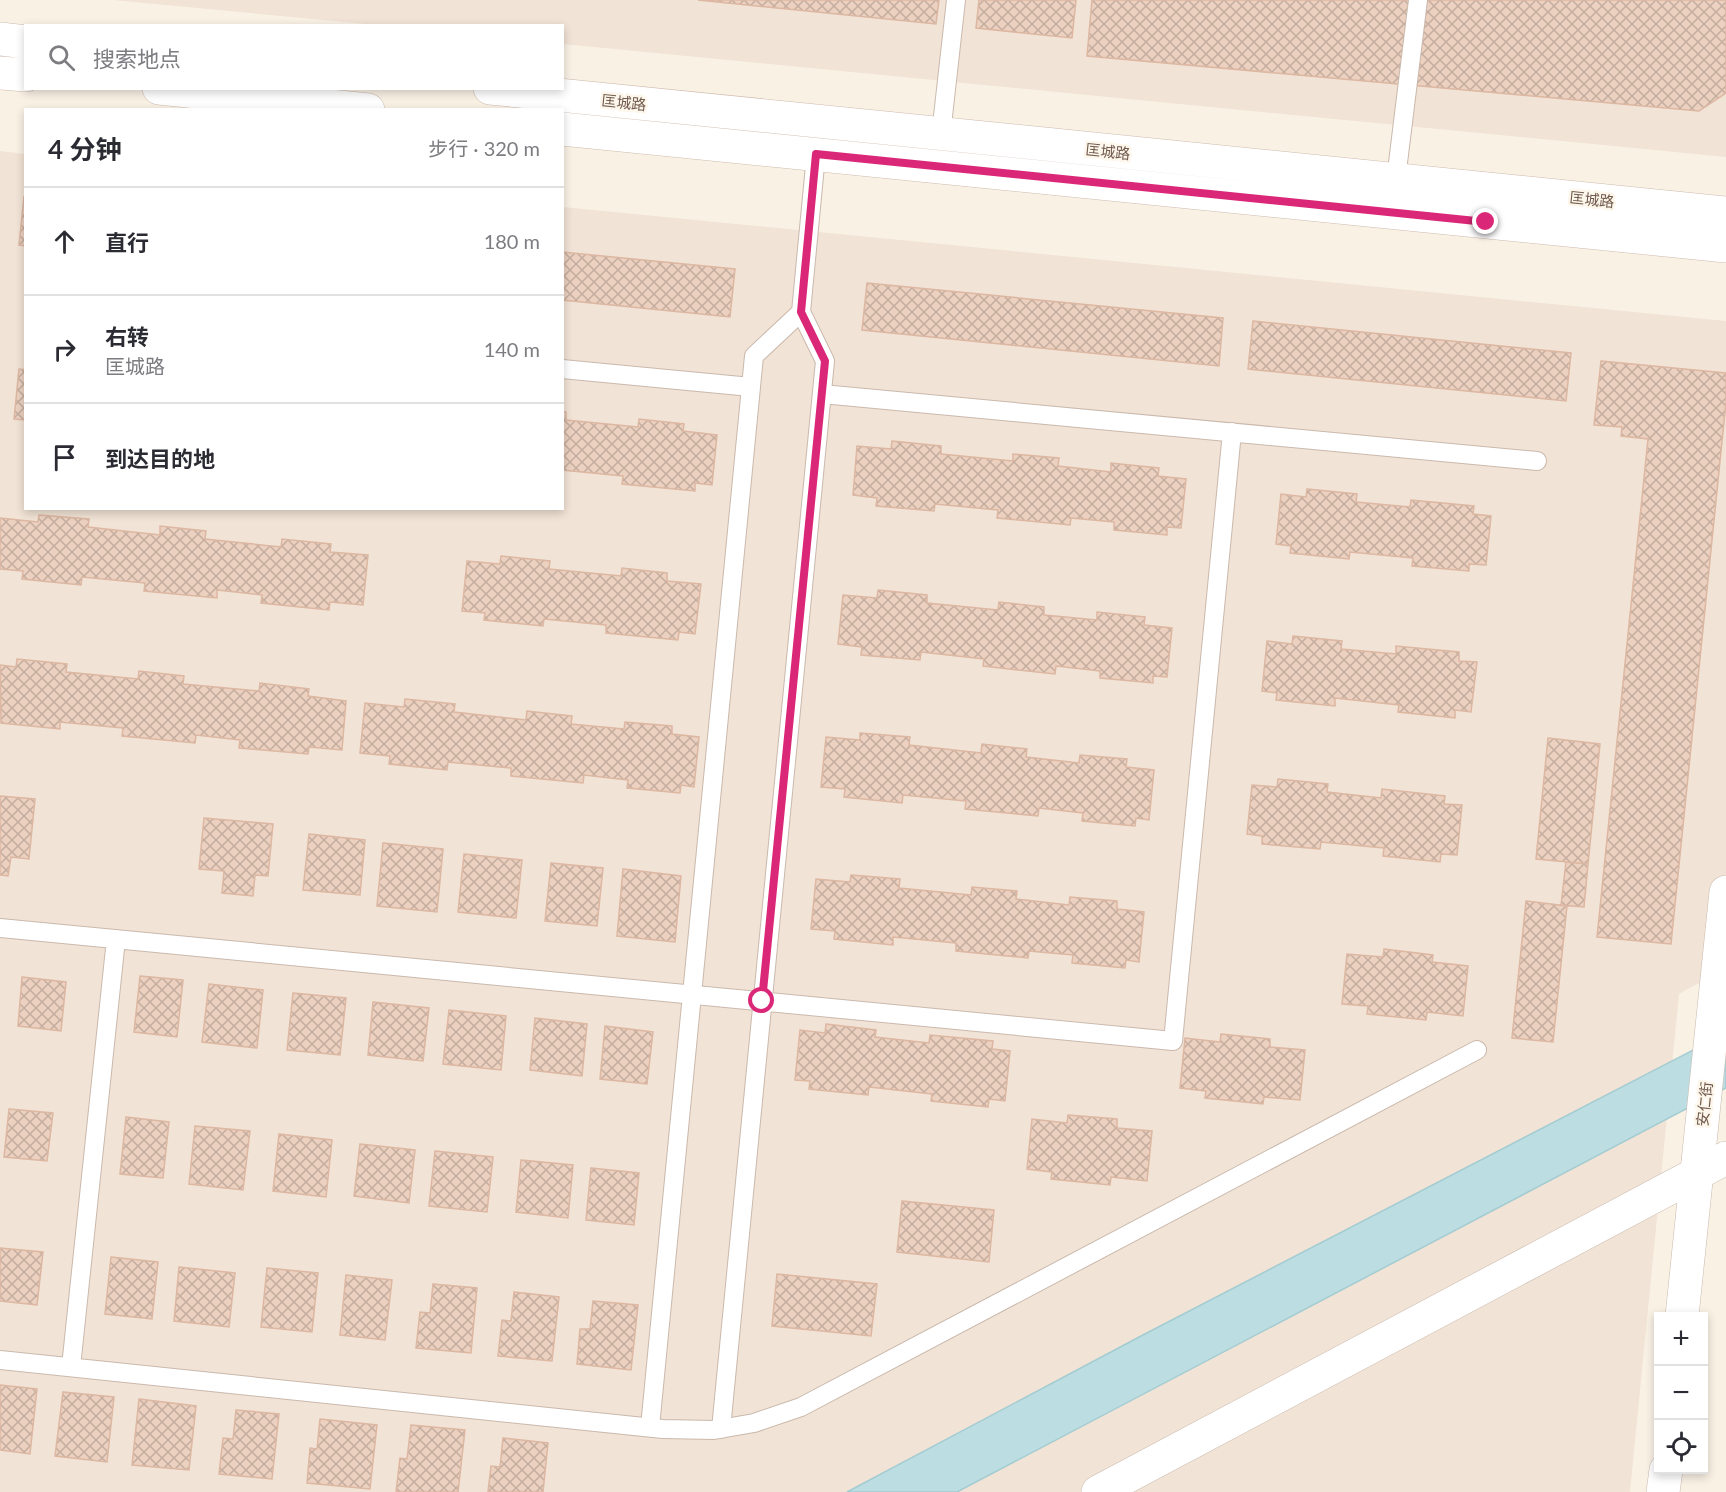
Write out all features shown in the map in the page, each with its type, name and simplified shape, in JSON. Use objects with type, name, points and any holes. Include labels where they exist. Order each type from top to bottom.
[{"type":"main road","points":[[0,39],[24,42]]},
{"type":"main road","points":[[0,73],[24,75]]},
{"type":"main road","points":[[178,90],[349,108]]},
{"type":"main road","name":"匡城路","points":[[510,90],[1726,213]]},
{"type":"main road","points":[[564,129],[1726,246]]},
{"type":"main road","name":"安仁街","points":[[1683,1312],[1726,892]]},
{"type":"main road","points":[[1098,1492],[1726,1158]]},
{"type":"main road","points":[[1663,1492],[1665,1474]]},
{"type":"lane","points":[[940,134],[956,0]]},
{"type":"lane","points":[[1396,179],[1418,0]]},
{"type":"lane","points":[[721,1429],[825,361],[801,312],[816,154]]},
{"type":"lane","points":[[650,1427],[754,356],[801,312]]},
{"type":"lane","points":[[564,369],[751,387]]},
{"type":"lane","points":[[822,394],[1537,461]]},
{"type":"lane","points":[[0,928],[1173,1041],[1232,432]]},
{"type":"lane","points":[[71,1367],[116,939]]},
{"type":"lane","points":[[0,1360],[650,1427],[714,1430],[754,1423],[801,1407],[1477,1050]]},
{"type":"shaded area","points":[[113,0],[1726,0],[1726,157],[564,44],[564,24],[365,24]]},
{"type":"shaded area","points":[[0,151],[24,154],[24,510],[564,510],[564,207],[1726,321],[1726,968],[1679,994],[1630,1492],[0,1492]]},
{"type":"water","points":[[1726,1033],[1726,1088],[957,1492],[847,1492],[1141,1336]]},
{"type":"building","points":[[698,0],[939,0],[936,24]]},
{"type":"building","points":[[979,0],[1076,0],[1072,38],[976,28]]},
{"type":"building","points":[[1092,0],[1726,0],[1726,93],[1699,111],[1087,56]]},
{"type":"building","points":[[24,197],[24,246],[19,245]]},
{"type":"building","points":[[564,252],[735,269],[730,317],[564,300]]},
{"type":"building","points":[[867,283],[1223,318],[1219,366],[862,330]]},
{"type":"building","points":[[1253,321],[1571,353],[1566,401],[1248,369]]},
{"type":"building","points":[[1601,361],[1726,373],[1726,402],[1671,944],[1597,937],[1648,439],[1621,436],[1622,427],[1594,425]]},
{"type":"building","points":[[19,369],[24,370],[24,420],[14,419]]},
{"type":"building","points":[[564,412],[566,412],[566,420],[638,427],[639,419],[684,424],[683,431],[717,435],[712,485],[695,483],[695,491],[622,484],[623,476],[564,470]]},
{"type":"building","points":[[892,441],[941,446],[941,454],[1013,461],[1013,454],[1059,458],[1058,466],[1111,472],[1111,463],[1159,468],[1158,476],[1186,479],[1181,528],[1167,527],[1167,535],[1114,530],[1114,522],[1071,518],[1070,525],[997,518],[998,510],[935,504],[934,511],[876,506],[877,498],[853,495],[857,446],[891,449]]},
{"type":"building","points":[[1307,489],[1357,494],[1356,502],[1410,507],[1411,500],[1474,506],[1473,514],[1491,516],[1486,565],[1469,564],[1469,571],[1412,566],[1413,558],[1350,552],[1349,559],[1290,553],[1291,546],[1276,544],[1281,494],[1306,497]]},
{"type":"building","points":[[39,515],[89,519],[88,527],[160,535],[160,526],[206,531],[205,539],[281,547],[282,539],[331,544],[330,552],[368,555],[363,605],[330,602],[329,610],[261,603],[262,595],[217,590],[217,598],[144,591],[145,583],[82,577],[81,585],[22,579],[23,571],[0,569],[0,518],[38,522]]},
{"type":"building","points":[[501,556],[550,561],[549,569],[621,576],[622,568],[667,573],[667,581],[701,584],[695,634],[679,632],[678,640],[606,633],[606,625],[544,619],[543,626],[484,620],[485,613],[462,611],[467,561],[500,564]]},
{"type":"building","points":[[878,590],[927,595],[927,603],[998,610],[999,602],[1044,607],[1044,615],[1097,620],[1097,612],[1145,617],[1144,625],[1172,628],[1167,677],[1153,676],[1153,683],[1100,678],[1100,671],[1056,666],[1055,674],[983,666],[984,659],[921,652],[920,660],[861,655],[862,647],[838,644],[843,595],[877,598]]},
{"type":"building","points":[[1293,636],[1342,641],[1341,649],[1396,654],[1396,646],[1459,652],[1459,661],[1477,662],[1471,712],[1455,710],[1455,718],[1398,712],[1399,705],[1335,698],[1335,706],[1276,700],[1277,693],[1262,691],[1267,641],[1292,644]]},
{"type":"building","points":[[17,659],[67,664],[66,672],[138,679],[139,671],[184,676],[183,684],[259,691],[260,683],[309,689],[308,696],[346,701],[342,750],[309,747],[308,754],[239,748],[240,740],[196,735],[195,743],[122,736],[123,728],[60,722],[60,729],[1,723],[0,665],[16,667]]},
{"type":"building","points":[[405,699],[455,704],[454,712],[526,720],[527,711],[572,716],[571,724],[624,729],[625,722],[672,726],[672,734],[699,737],[694,787],[681,785],[680,793],[627,788],[628,780],[584,775],[583,783],[511,776],[511,768],[448,762],[447,770],[389,764],[390,756],[360,753],[365,703],[404,707]]},
{"type":"building","points":[[860,733],[910,737],[909,745],[981,753],[982,744],[1027,749],[1026,757],[1079,763],[1080,755],[1127,759],[1126,767],[1154,770],[1149,820],[1136,818],[1135,826],[1082,821],[1083,813],[1039,808],[1038,816],[965,809],[966,801],[903,795],[902,803],[844,797],[845,789],[821,787],[826,737],[860,740]]},
{"type":"building","points":[[1548,738],[1600,744],[1588,864],[1536,859]]},
{"type":"building","points":[[1278,779],[1328,784],[1327,792],[1381,798],[1382,789],[1445,796],[1444,804],[1462,805],[1457,855],[1441,854],[1440,862],[1383,856],[1384,848],[1321,842],[1320,849],[1262,844],[1262,836],[1247,834],[1252,785],[1277,787]]},
{"type":"building","points":[[0,796],[35,799],[29,859],[11,857],[8,876],[0,875]]},
{"type":"building","points":[[204,818],[273,824],[268,876],[255,875],[253,896],[222,893],[224,871],[199,869]]},
{"type":"building","points":[[309,834],[365,840],[360,895],[303,890]]},
{"type":"building","points":[[383,843],[443,849],[437,912],[377,906]]},
{"type":"building","points":[[464,854],[522,860],[516,918],[458,912]]},
{"type":"building","points":[[1566,862],[1588,864],[1584,907],[1561,905]]},
{"type":"building","points":[[551,863],[603,868],[597,926],[545,921]]},
{"type":"building","points":[[623,869],[681,876],[675,942],[617,936]]},
{"type":"building","points":[[851,875],[900,879],[899,888],[971,895],[972,887],[1017,891],[1016,899],[1069,905],[1070,897],[1117,901],[1117,909],[1144,912],[1139,962],[1126,960],[1125,968],[1072,963],[1073,955],[1029,951],[1028,958],[956,951],[956,943],[893,937],[893,945],[834,939],[835,931],[811,929],[816,879],[850,882]]},
{"type":"building","points":[[1526,901],[1567,906],[1553,1042],[1512,1038]]},
{"type":"building","points":[[1384,949],[1433,955],[1432,962],[1468,966],[1463,1016],[1427,1012],[1426,1020],[1367,1014],[1368,1006],[1342,1004],[1347,954],[1383,957]]},
{"type":"building","points":[[140,976],[183,980],[177,1037],[134,1032]]},
{"type":"building","points":[[22,977],[66,982],[61,1031],[18,1026]]},
{"type":"building","points":[[209,984],[263,990],[257,1048],[202,1042]]},
{"type":"building","points":[[293,993],[346,998],[340,1055],[287,1050]]},
{"type":"building","points":[[373,1002],[429,1008],[423,1061],[368,1055]]},
{"type":"building","points":[[449,1010],[506,1016],[501,1070],[443,1064]]},
{"type":"building","points":[[535,1018],[587,1024],[582,1076],[530,1070]]},
{"type":"building","points":[[826,1024],[876,1030],[875,1037],[929,1043],[930,1035],[993,1041],[992,1049],[1010,1051],[1005,1101],[989,1099],[988,1107],[931,1101],[932,1094],[869,1087],[868,1095],[809,1089],[810,1081],[795,1080],[800,1030],[825,1033]]},
{"type":"building","points":[[605,1026],[653,1032],[647,1084],[600,1079]]},
{"type":"building","points":[[1221,1034],[1270,1039],[1270,1047],[1305,1050],[1300,1100],[1264,1097],[1263,1104],[1205,1098],[1206,1091],[1180,1088],[1185,1038],[1220,1042]]},
{"type":"building","points":[[9,1109],[53,1113],[47,1161],[4,1157]]},
{"type":"building","points":[[1068,1115],[1117,1119],[1117,1128],[1152,1131],[1147,1181],[1111,1177],[1110,1185],[1051,1179],[1052,1172],[1027,1169],[1032,1119],[1067,1123]]},
{"type":"building","points":[[126,1117],[169,1122],[163,1178],[120,1174]]},
{"type":"building","points":[[195,1126],[250,1131],[243,1190],[189,1184]]},
{"type":"building","points":[[279,1134],[332,1140],[326,1197],[273,1191]]},
{"type":"building","points":[[360,1144],[415,1150],[409,1203],[354,1196]]},
{"type":"building","points":[[435,1151],[493,1157],[487,1212],[429,1206]]},
{"type":"building","points":[[521,1160],[573,1165],[568,1218],[516,1212]]},
{"type":"building","points":[[591,1168],[639,1173],[634,1225],[586,1220]]},
{"type":"building","points":[[902,1201],[994,1210],[989,1262],[897,1252]]},
{"type":"building","points":[[0,1248],[43,1252],[37,1305],[0,1301]]},
{"type":"building","points":[[111,1257],[158,1262],[152,1319],[105,1314]]},
{"type":"building","points":[[179,1267],[235,1273],[229,1327],[174,1321]]},
{"type":"building","points":[[267,1268],[318,1273],[312,1332],[261,1327]]},
{"type":"building","points":[[777,1274],[877,1284],[871,1336],[772,1326]]},
{"type":"building","points":[[346,1275],[392,1280],[385,1340],[340,1335]]},
{"type":"building","points":[[433,1284],[477,1288],[471,1353],[416,1348],[420,1312],[430,1313]]},
{"type":"building","points":[[514,1292],[559,1297],[552,1361],[498,1356],[502,1320],[511,1321]]},
{"type":"building","points":[[593,1301],[638,1305],[631,1370],[577,1364],[580,1329],[590,1329]]},
{"type":"building","points":[[0,1385],[37,1389],[30,1454],[0,1450]]},
{"type":"building","points":[[63,1392],[114,1397],[107,1462],[55,1456]]},
{"type":"building","points":[[139,1399],[196,1406],[189,1470],[132,1465]]},
{"type":"building","points":[[236,1410],[279,1414],[272,1479],[219,1474],[223,1438],[233,1439]]},
{"type":"building","points":[[320,1419],[377,1425],[370,1489],[307,1483],[310,1448],[317,1449]]},
{"type":"building","points":[[411,1425],[465,1430],[458,1492],[396,1492],[400,1458],[407,1459]]},
{"type":"building","points":[[503,1438],[548,1443],[543,1492],[488,1492],[491,1466],[500,1467]]},
{"type":"route","points":[[762,1001],[825,361],[801,312],[816,154],[1486,222]]}]
